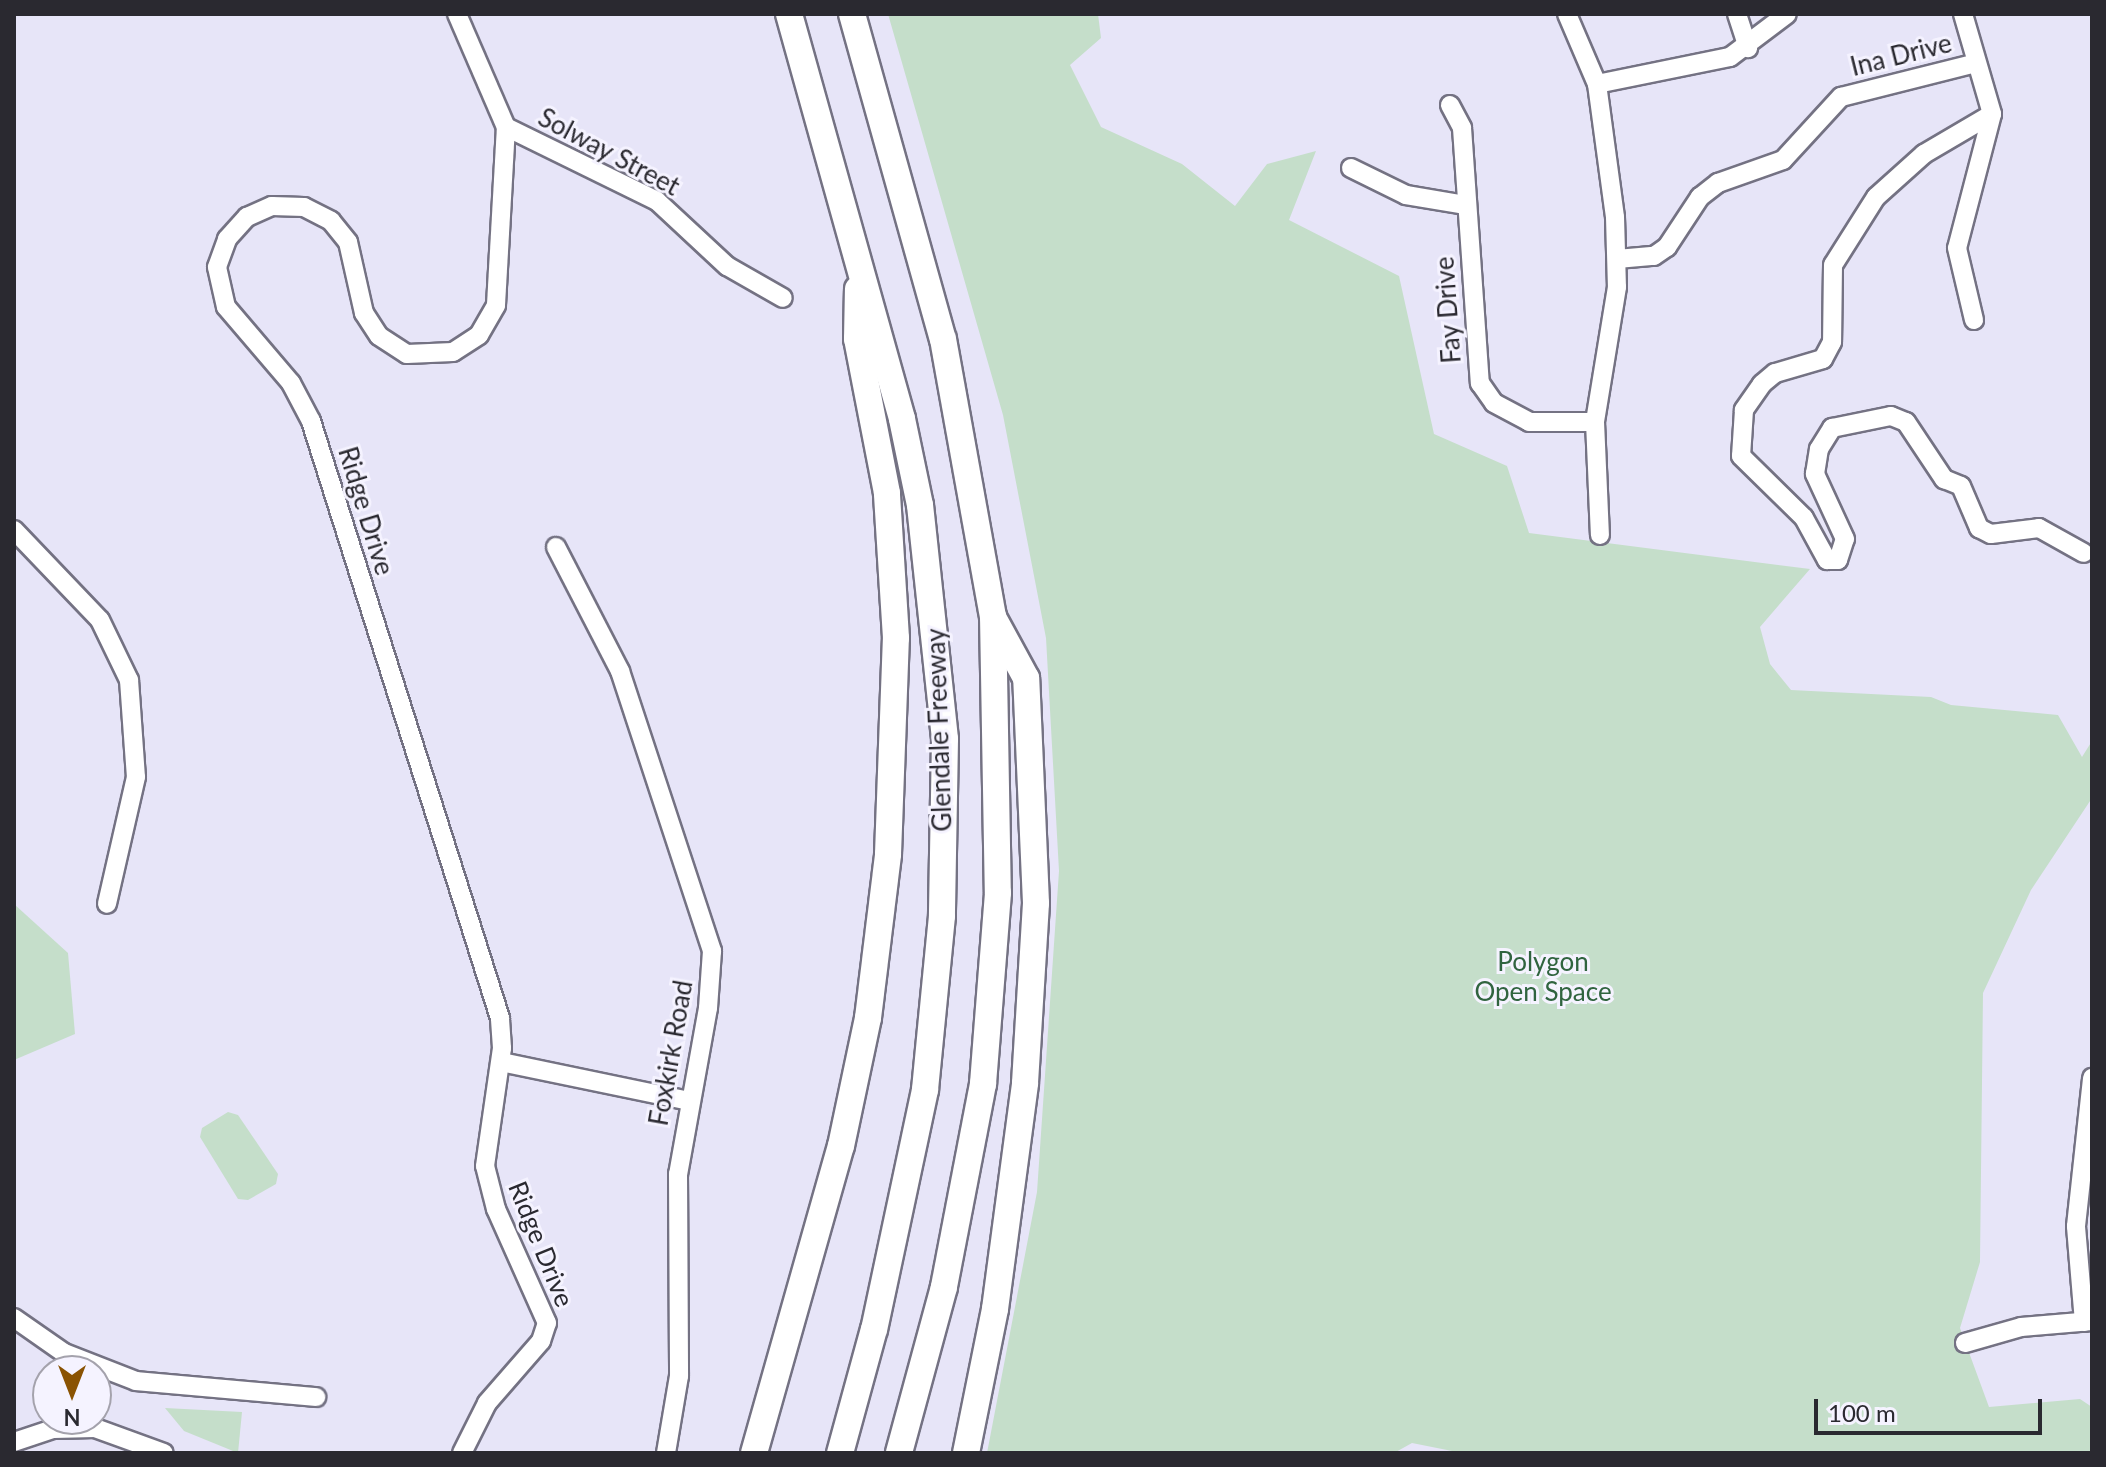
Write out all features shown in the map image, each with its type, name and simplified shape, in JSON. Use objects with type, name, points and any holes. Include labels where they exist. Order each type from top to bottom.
[{"type":"highway","name":"Glendale Freeway","points":[[789,14],[859,253],[920,505],[945,739],[944,833],[925,1090],[878,1314],[840,1453]]},
{"type":"highway","name":"Glendale Freeway","points":[[852,14],[943,339],[993,616],[998,893],[983,1084],[944,1287],[899,1453]]},
{"type":"highway","points":[[754,1453],[841,1146],[868,1018],[888,854],[896,638],[887,493],[857,339],[859,253]]},
{"type":"highway","points":[[966,1453],[995,1309],[1025,1083],[1036,903],[1026,678],[993,616]]},
{"type":"street","name":"Solway Street","points":[[457,14],[506,127],[657,201],[727,266],[783,298]]},
{"type":"street","points":[[1567,14],[1597,84],[1617,259],[1595,422],[1600,535]]},
{"type":"street","points":[[1737,14],[1748,48]]},
{"type":"street","points":[[1597,84],[1748,48],[1787,14]]},
{"type":"street","points":[[1963,14],[1992,114],[1957,248],[1974,320]]},
{"type":"street","name":"Ina Drive","points":[[1617,259],[1654,256],[1667,247],[1700,197],[1718,183],[1783,160],[1841,97],[1976,63]]},
{"type":"street","name":"Fay Drive","points":[[1450,105],[1462,128],[1480,383],[1494,403],[1529,422],[1595,422]]},
{"type":"street","points":[[1992,114],[1924,154],[1876,197],[1833,265],[1832,342],[1823,359],[1775,373],[1762,384],[1744,410],[1741,456],[1804,518],[1827,560],[1838,560],[1845,539],[1815,474],[1819,449],[1832,428],[1891,416],[1906,422],[1944,479],[1961,486],[1979,528],[1991,534],[2039,528],[2084,553]]},
{"type":"street","name":"Ridge Drive","points":[[462,1453],[487,1403],[545,1336],[546,1318],[487,1179],[485,1151],[501,1062],[500,1018],[311,421],[291,383],[226,307],[217,267],[227,239],[247,217],[272,206],[304,207],[331,221],[348,242],[364,313],[379,336],[407,354],[453,352],[479,335],[496,305],[506,127]]},
{"type":"street","points":[[1351,168],[1406,195],[1466,205]]},
{"type":"street","points":[[14,530],[100,620],[129,680],[136,777],[107,904]]},
{"type":"street","name":"Foxkirk Road","points":[[556,547],[620,671],[706,923],[712,979],[689,1101],[677,1199],[679,1376],[666,1453]]},
{"type":"street","points":[[501,1062],[689,1101]]},
{"type":"street","points":[[1965,1343],[2021,1327],[2088,1321],[2077,1213],[2092,1078]]},
{"type":"street","points":[[14,1318],[64,1353],[136,1381],[316,1397]]},
{"type":"street","points":[[14,1442],[53,1429],[95,1428],[164,1453]]},
{"type":"green space","name":"Polygon Open Space","points":[[888,14],[1098,14],[1101,38],[1070,65],[1101,127],[1182,164],[1235,206],[1267,164],[1316,151],[1289,220],[1399,276],[1434,434],[1507,466],[1529,533],[1810,569],[1760,627],[1770,664],[1791,690],[1931,697],[1951,705],[2058,715],[2082,757],[2092,741],[2092,798],[2031,890],[1983,993],[1980,1262],[1960,1328],[1989,1407],[2080,1399],[2092,1407],[2092,1453],[1462,1453],[1412,1443],[1394,1453],[987,1453],[1037,1192],[1059,871],[1046,638],[1003,415]]},
{"type":"green space","points":[[14,904],[68,953],[75,1034],[14,1060]]},
{"type":"green space","points":[[228,1112],[238,1115],[278,1174],[276,1184],[248,1200],[238,1199],[200,1137],[202,1128]]},
{"type":"green space","points":[[165,1408],[242,1412],[238,1453],[184,1431]]}]
